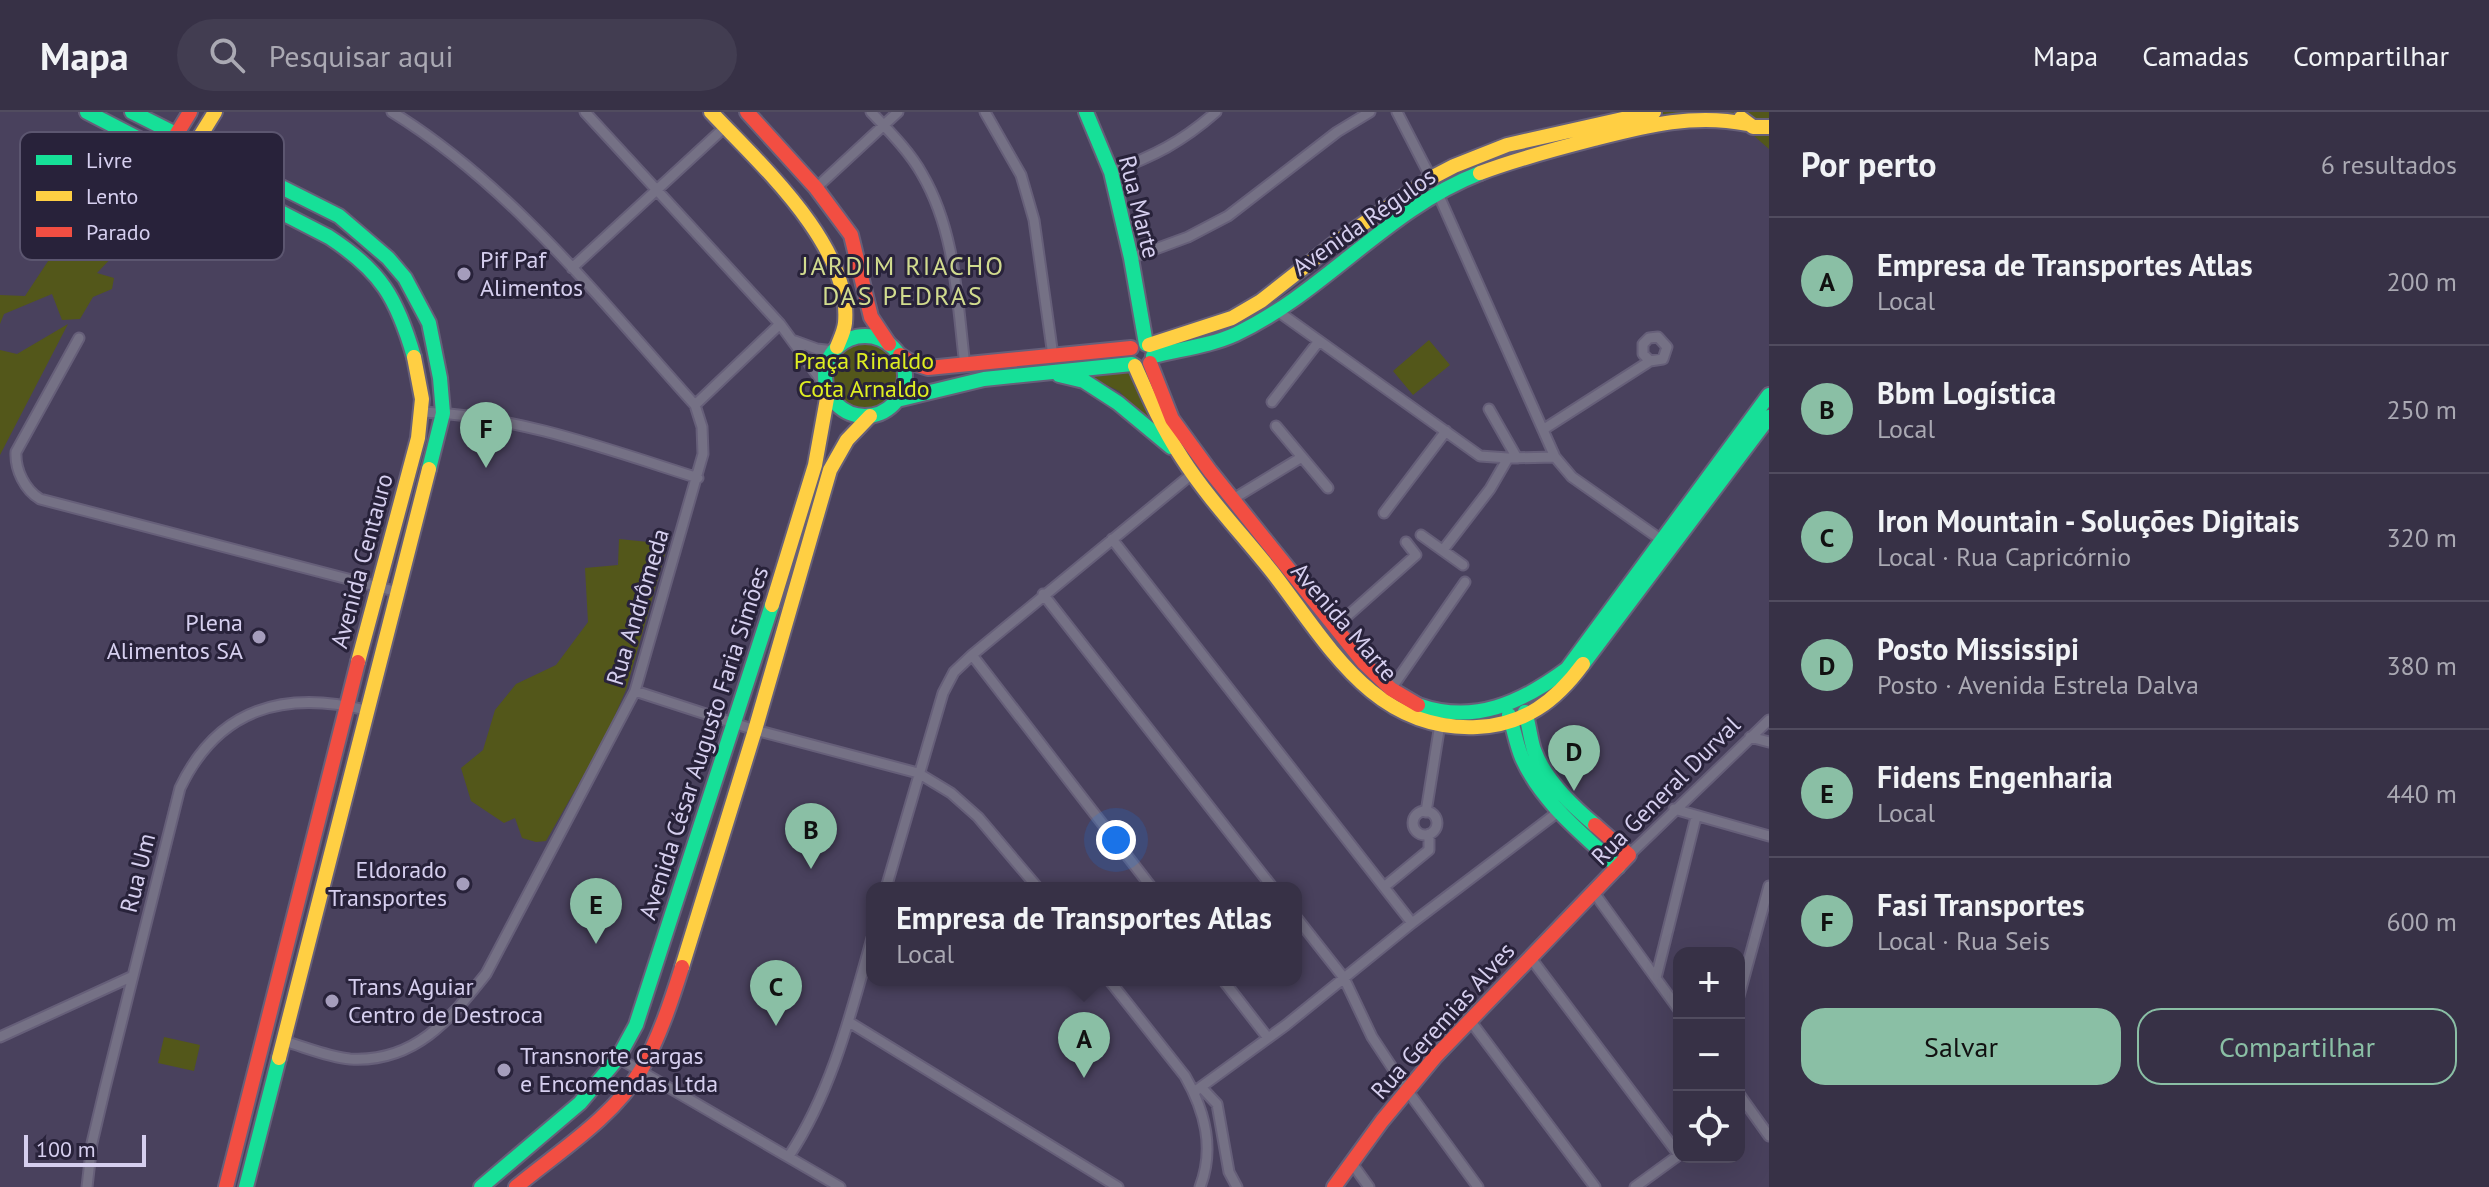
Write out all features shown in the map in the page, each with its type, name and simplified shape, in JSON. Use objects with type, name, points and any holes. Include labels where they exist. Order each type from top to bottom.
[{"type":"street","name":"Avenida Centauro","points":[[87,112],[124,132]]},
{"type":"street","name":"Avenida Centauro","points":[[132,112],[170,132]]},
{"type":"street","points":[[178,132],[190,112]]},
{"type":"street","points":[[203,132],[215,112]]},
{"type":"street","points":[[392,112],[433,137],[493,188],[572,268],[695,405],[780,324]]},
{"type":"street","points":[[585,112],[780,324],[835,404],[845,411],[870,416],[880,413],[897,400],[905,377],[894,349],[878,330],[868,308],[851,235],[816,188],[747,112]]},
{"type":"street","points":[[711,112],[805,214],[827,249],[845,308],[845,325],[825,374],[827,390]]},
{"type":"street","points":[[871,112],[921,171],[937,204],[947,234],[965,366]]},
{"type":"street","points":[[816,188],[898,112]]},
{"type":"street","points":[[985,112],[1021,175],[1034,220],[1053,356]]},
{"type":"street","name":"Rua Marte","points":[[1086,112],[1111,172],[1131,258],[1140,315],[1142,354]]},
{"type":"street","points":[[1111,172],[1169,149],[1216,112]]},
{"type":"street","points":[[1131,258],[1188,237],[1228,216],[1337,132],[1370,112]]},
{"type":"street","points":[[1397,112],[1431,178],[1555,457],[1572,477],[1667,544]]},
{"type":"street","name":"Avenida Régulos","points":[[894,349],[912,363],[928,368],[1053,356],[1142,354],[1205,329],[1261,301],[1336,242],[1431,178],[1507,145],[1654,112]]},
{"type":"street","points":[[1737,112],[1769,141]]},
{"type":"street","name":"Avenida Régulos","points":[[897,400],[947,386],[1047,371],[1231,336],[1276,310],[1437,193],[1520,159],[1622,132],[1713,117],[1769,127]]},
{"type":"street","points":[[572,268],[725,127]]},
{"type":"street","name":"Avenida Centauro","points":[[246,1187],[443,413],[440,369],[428,319],[407,279],[394,262],[339,216],[284,189]]},
{"type":"street","name":"Avenida Centauro","points":[[226,1187],[422,412],[417,372],[400,312],[377,275],[329,237],[284,214]]},
{"type":"street","points":[[1276,310],[1480,456],[1555,457]]},
{"type":"street","points":[[794,341],[817,349],[835,349],[846,341],[868,336],[894,349]]},
{"type":"street","points":[[79,338],[16,452],[15,458],[30,494],[398,592]]},
{"type":"street","points":[[1272,402],[1319,341]]},
{"type":"street","name":"Avenida Marte","points":[[1142,354],[1158,418],[1192,474],[1227,504],[1364,663],[1391,689],[1441,718],[1466,727],[1512,723],[1527,717],[1551,701],[1584,665],[1769,395]]},
{"type":"street","name":"Avenida Marte","points":[[1142,354],[1172,419],[1227,504],[1342,661],[1388,704],[1411,716],[1441,718],[1513,704],[1544,688],[1567,669],[1769,417]]},
{"type":"street","points":[[1544,429],[1650,361]]},
{"type":"street","points":[[1047,371],[1084,381],[1118,403],[1181,455]]},
{"type":"street","name":"Avenida César Augusto Faria Simões","points":[[481,1187],[580,1103],[618,1058],[636,1025],[815,465],[827,390]]},
{"type":"street","name":"Rua Andrômeda","points":[[284,1041],[349,1059],[387,1056],[418,1044],[454,1014],[486,974],[635,691],[698,478],[703,454],[702,427],[695,405]]},
{"type":"street","points":[[1489,409],[1512,458]]},
{"type":"street","points":[[422,412],[538,428],[698,478]]},
{"type":"street","name":"Avenida César Augusto Faria Simões","points":[[516,1187],[609,1110],[640,1071],[670,1005],[755,730],[830,470],[847,440],[870,416]]},
{"type":"street","points":[[1276,426],[1328,488]]},
{"type":"street","points":[[1384,513],[1446,431]]},
{"type":"street","points":[[1227,504],[1302,457]]},
{"type":"street","points":[[1443,550],[1512,458]]},
{"type":"street","points":[[888,882],[943,693],[954,672],[1043,594],[1192,474]]},
{"type":"street","points":[[1421,535],[1463,565]]},
{"type":"street","points":[[1112,539],[1412,923]]},
{"type":"street","points":[[1335,627],[1416,555],[1406,542]]},
{"type":"street","points":[[1391,689],[1465,582]]},
{"type":"street","points":[[1043,594],[1268,882]]},
{"type":"street","points":[[972,655],[1147,882]]},
{"type":"street","points":[[635,691],[755,730],[918,773],[951,793],[978,817],[1033,882]]},
{"type":"street","name":"Rua Um","points":[[87,1187],[92,1143],[180,788],[196,759],[226,726],[261,708],[316,702],[366,710]]},
{"type":"street","points":[[1513,704],[1527,717],[1537,756],[1566,807],[1618,867]]},
{"type":"street","points":[[1513,704],[1512,723],[1524,762],[1535,781],[1629,855]]},
{"type":"street","points":[[1426,812],[1441,718]]},
{"type":"street","name":"Rua General Durval","points":[[1595,894],[1674,809],[1769,720]]},
{"type":"street","points":[[1750,737],[1769,742]]},
{"type":"street","points":[[1198,1090],[1566,807]]},
{"type":"street","points":[[1674,809],[1769,836]]},
{"type":"street","points":[[1419,813],[1433,814],[1437,820],[1435,830],[1429,834],[1418,833],[1414,823],[1419,813]]},
{"type":"street","points":[[1656,978],[1696,817]]},
{"type":"street","points":[[1384,887],[1429,850],[1429,834]]},
{"type":"street","points":[[1745,974],[1769,886]]},
{"type":"street","points":[[1595,894],[1673,1002]]},
{"type":"street","name":"Rua Geremias Alves","points":[[1334,1187],[1407,1090],[1469,1019],[1595,894]]},
{"type":"street","points":[[1302,925],[1344,978],[1372,1037],[1478,1187]]},
{"type":"street","points":[[1530,957],[1673,1147]]},
{"type":"street","points":[[789,1156],[817,1110],[849,1022],[866,960]]},
{"type":"street","points":[[0,1037],[133,976]]},
{"type":"street","points":[[1114,986],[1185,1076],[1217,1104],[1229,1172],[1237,1187]]},
{"type":"street","points":[[1228,986],[1268,1038]]},
{"type":"street","points":[[1469,1019],[1595,1187]]},
{"type":"street","points":[[849,1022],[1118,1187]]},
{"type":"street","points":[[618,1058],[840,1187]]},
{"type":"street","points":[[1198,1090],[1207,1126],[1207,1155],[1200,1187]]},
{"type":"street","points":[[1745,1110],[1769,1136]]},
{"type":"street","points":[[1635,1187],[1673,1159]]},
{"type":"street","points":[[1351,1162],[1369,1187]]},
{"type":"green space","points":[[1662,112],[1769,112],[1769,149],[1746,129],[1720,122],[1641,121]]},
{"type":"green space","points":[[49,260],[109,260],[97,273],[114,278],[112,289],[93,297],[80,319],[62,320],[52,294],[4,314],[0,324],[0,295],[25,296]]},
{"type":"green space","points":[[68,324],[0,455],[0,350],[17,354]]},
{"type":"green space","points":[[1429,340],[1450,365],[1413,395],[1393,371]]},
{"type":"green space","name":"Praça Rinaldo Cota Arnaldo","points":[[864,341],[888,351],[898,375],[888,399],[864,409],[840,399],[830,375],[840,351]]},
{"type":"green space","points":[[1129,370],[1157,430],[1119,391],[1083,374]]},
{"type":"green space","points":[[619,539],[668,544],[626,690],[606,736],[546,841],[522,838],[515,818],[504,823],[471,801],[461,768],[483,750],[495,710],[516,684],[556,665],[588,622],[585,568],[618,565]]},
{"type":"green space","points":[[164,1037],[200,1045],[194,1071],[158,1063]]},
{"type":"traffic: fast","points":[[87,112],[126,132]]},
{"type":"traffic: fast","points":[[132,112],[172,132]]},
{"type":"traffic: fast","points":[[1086,112],[1111,172],[1131,258],[1146,344]]},
{"type":"traffic: fast","points":[[1153,356],[1236,334],[1299,296],[1415,207],[1480,173]]},
{"type":"traffic: fast","points":[[284,188],[339,216],[388,258],[405,278],[429,323],[440,378],[443,413],[429,469]]},
{"type":"traffic: fast","points":[[284,214],[347,249],[374,274],[401,318],[414,357]]},
{"type":"traffic: fast","points":[[865,336],[880,339],[893,348],[902,361],[905,376],[902,391],[893,404],[880,413],[865,416],[850,413],[837,404],[828,391],[825,376],[828,361],[837,348],[850,339],[865,336]]},
{"type":"traffic: fast","points":[[897,400],[984,379],[1132,364]]},
{"type":"traffic: fast","points":[[1059,375],[1084,381],[1118,403],[1171,447]]},
{"type":"traffic: fast","points":[[1418,705],[1458,713],[1496,707],[1532,692],[1567,669],[1769,395]]},
{"type":"traffic: fast","points":[[1583,664],[1769,417]]},
{"type":"traffic: fast","points":[[481,1187],[580,1103],[618,1058],[636,1025],[772,605]]},
{"type":"traffic: fast","points":[[1525,712],[1534,750],[1545,772],[1568,800],[1595,825]]},
{"type":"traffic: fast","points":[[1509,715],[1530,774],[1564,817],[1618,867]]},
{"type":"traffic: fast","points":[[246,1187],[279,1058]]},
{"type":"traffic: slow","points":[[203,132],[215,112]]},
{"type":"traffic: slow","points":[[711,112],[777,181],[819,236],[834,265],[843,294],[845,323],[837,347]]},
{"type":"traffic: slow","points":[[1149,345],[1232,318],[1261,301],[1336,242],[1454,166],[1507,145],[1654,112]]},
{"type":"traffic: slow","points":[[1741,118],[1753,127],[1769,127]]},
{"type":"traffic: slow","points":[[1480,173],[1551,150],[1651,126],[1689,120],[1747,124]]},
{"type":"traffic: slow","points":[[358,662],[418,438],[422,399],[414,357]]},
{"type":"traffic: slow","points":[[1135,366],[1169,436],[1203,488],[1335,654],[1382,699],[1409,715],[1441,725],[1494,725],[1510,722],[1538,709],[1562,689],[1583,664]]},
{"type":"traffic: slow","points":[[772,605],[815,465],[828,393]]},
{"type":"traffic: slow","points":[[682,967],[830,470],[847,440],[870,416]]},
{"type":"traffic: slow","points":[[279,1058],[429,469]]},
{"type":"traffic: jam","points":[[178,132],[190,112]]},
{"type":"traffic: jam","points":[[747,112],[816,188],[851,235],[871,317],[889,344]]},
{"type":"traffic: jam","points":[[900,355],[928,368],[1131,348]]},
{"type":"traffic: jam","points":[[1150,363],[1172,419],[1210,471],[1364,663],[1391,689],[1418,705]]},
{"type":"traffic: jam","points":[[226,1187],[358,662]]},
{"type":"traffic: jam","points":[[1334,1187],[1382,1121],[1435,1057],[1629,855],[1595,825]]},
{"type":"traffic: jam","points":[[516,1187],[600,1119],[629,1087],[653,1045],[682,967]]},
{"type":"place","name":"Pif Paf Alimentos","points":[[464,274]]},
{"type":"place","name":"Fasi Transportes","points":[[486,468]]},
{"type":"place","name":"Plena Alimentos SA","points":[[259,637]]},
{"type":"place","name":"Posto Mississipi","points":[[1574,791]]},
{"type":"place","name":"Bbm Logística","points":[[811,869]]},
{"type":"place","name":"Eldorado Transportes","points":[[463,884]]},
{"type":"place","name":"Fidens Engenharia","points":[[596,944]]},
{"type":"place","name":"Trans Aguiar Centro de Destroca","points":[[332,1001]]},
{"type":"place","name":"Iron Mountain - Soluções Digitais","points":[[776,1026]]},
{"type":"place","name":"Transnorte Cargas e Encomendas Ltda","points":[[504,1070]]},
{"type":"place","name":"Empresa de Transportes Atlas","points":[[1084,1078]]},
{"type":"district","name":"JARDIM RIACHO DAS PEDRAS","points":[[903,281]]}]
